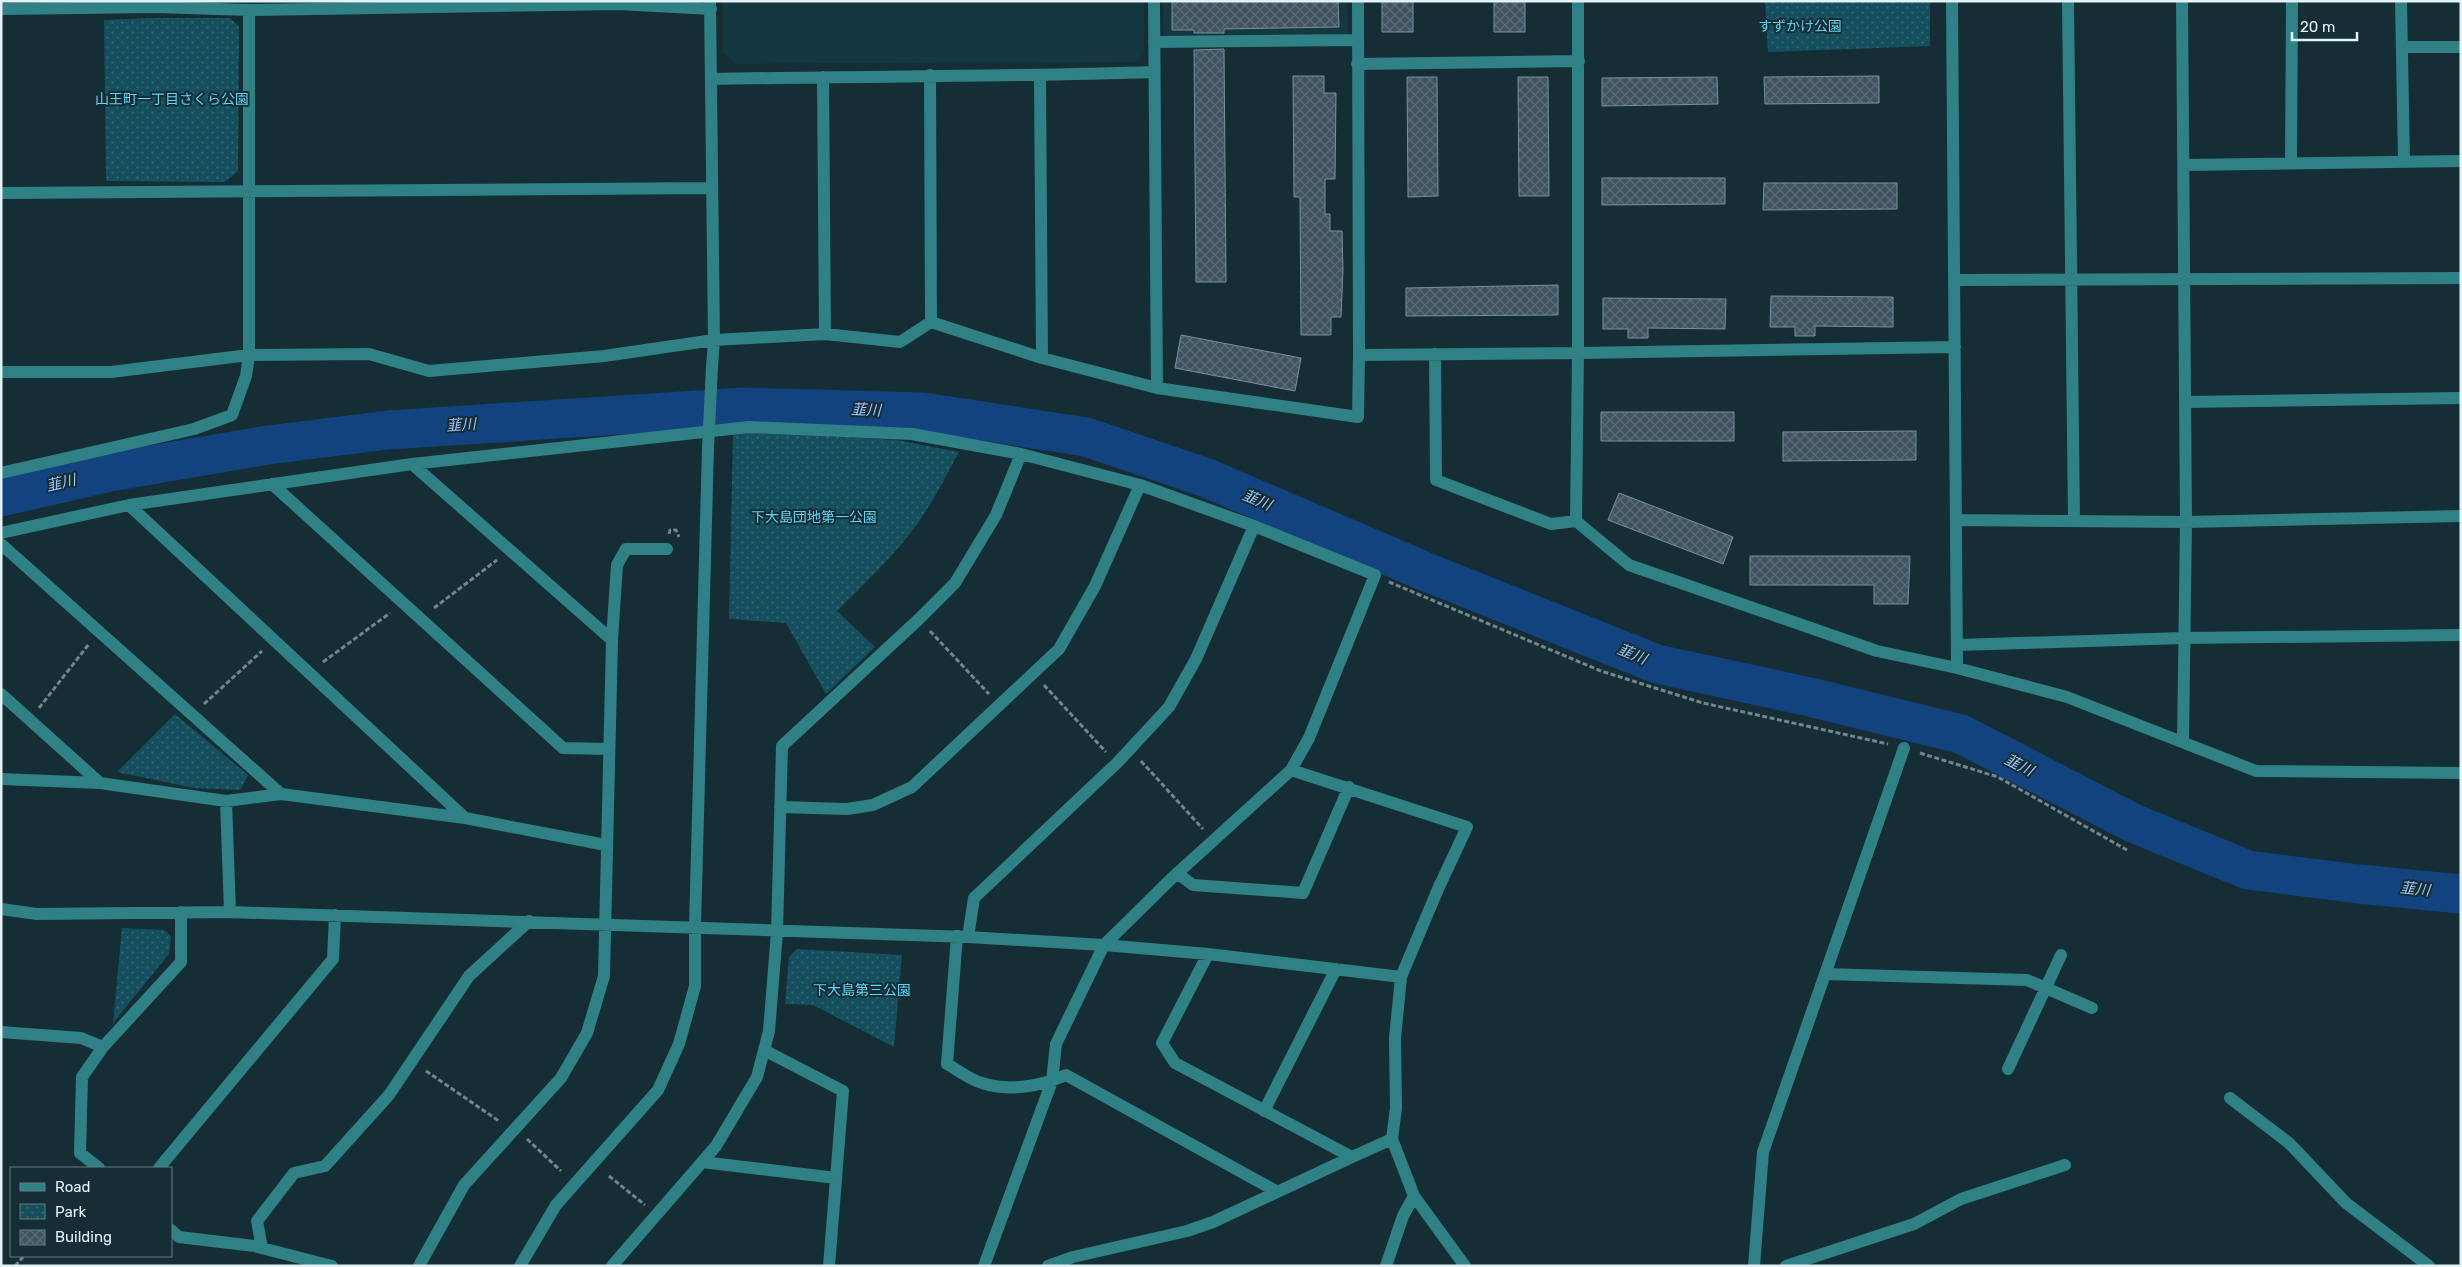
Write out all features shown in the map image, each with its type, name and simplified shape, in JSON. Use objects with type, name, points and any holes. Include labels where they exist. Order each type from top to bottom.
[{"type":"street","points":[[1154,1],[1157,388]]},
{"type":"street","points":[[931,322],[1042,358],[1157,388],[1358,417],[1358,1]]},
{"type":"street","points":[[1576,521],[1578,1]]},
{"type":"street","points":[[1952,1],[1957,668]]},
{"type":"street","points":[[2068,1],[2074,521]]},
{"type":"street","points":[[2182,1],[2186,402],[2183,741]]},
{"type":"street","points":[[2291,163],[2292,1]]},
{"type":"street","points":[[2401,1],[2404,162]]},
{"type":"street","points":[[1,9],[155,4],[249,10],[340,5],[710,5],[714,340],[708,448],[695,986],[679,1044],[658,1090],[556,1205],[520,1266]]},
{"type":"street","points":[[1,473],[194,429],[232,415],[246,376],[249,355],[247,190],[249,10]]},
{"type":"street","points":[[1154,42],[1357,40]]},
{"type":"street","points":[[2402,48],[2461,47]]},
{"type":"street","points":[[1357,64],[1579,61]]},
{"type":"street","points":[[711,79],[930,75],[1040,76],[1154,72]]},
{"type":"street","points":[[930,75],[931,322]]},
{"type":"street","points":[[1040,76],[1042,358]]},
{"type":"street","points":[[823,77],[825,334]]},
{"type":"street","points":[[2184,165],[2461,161]]},
{"type":"street","points":[[1,193],[712,188]]},
{"type":"street","points":[[1955,280],[2461,278]]},
{"type":"street","points":[[1,372],[111,372],[249,355],[369,354],[429,371],[604,356],[714,340],[825,334],[900,342],[931,322]]},
{"type":"street","points":[[1359,355],[1955,347]]},
{"type":"street","points":[[1435,354],[1436,480],[1551,524],[1576,521],[1629,565],[1876,651],[1957,668],[2067,697],[2256,771],[2461,773]]},
{"type":"street","points":[[2186,402],[2461,398]]},
{"type":"street","points":[[1,533],[129,505],[412,464],[749,427],[912,434],[1021,454],[1140,484],[1254,526],[1375,576],[1309,738],[1291,770],[1177,873],[1104,945],[1056,1044],[1052,1081],[986,1265]]},
{"type":"street","points":[[616,1265],[716,1146],[757,1077],[769,1031],[777,932],[782,746],[919,619],[955,583],[996,515],[1021,454]]},
{"type":"street","points":[[412,464],[511,549],[612,640]]},
{"type":"street","points":[[272,484],[563,748],[608,749]]},
{"type":"street","points":[[780,806],[847,810],[873,805],[912,787],[1059,649],[1095,586],[1140,484]]},
{"type":"street","points":[[129,505],[464,818]]},
{"type":"street","points":[[1956,520],[2186,522],[2461,516]]},
{"type":"street","points":[[1254,526],[1196,659],[1169,707],[1117,763],[974,898],[963,937],[947,1064],[982,1084],[1026,1088],[1066,1075],[1276,1191]]},
{"type":"street","points":[[1,544],[281,794]]},
{"type":"street","points":[[419,1266],[464,1185],[561,1078],[587,1033],[604,976],[608,749],[612,640],[618,565],[626,549],[667,549]]},
{"type":"street","points":[[1957,644],[2184,638],[2461,635]]},
{"type":"street","points":[[1,694],[100,783]]},
{"type":"street","points":[[1754,1266],[1763,1152],[1904,748]]},
{"type":"street","points":[[1291,770],[1349,787],[1467,827],[1438,889],[1401,977],[1395,1038],[1396,1108],[1392,1139],[1414,1196],[1465,1266]]},
{"type":"street","points":[[1,779],[100,783],[226,802],[281,794],[464,818],[606,844]]},
{"type":"street","points":[[1177,873],[1193,885],[1303,893],[1349,787]]},
{"type":"street","points":[[226,802],[230,912]]},
{"type":"street","points":[[1,909],[37,914],[230,912],[695,926],[777,932],[963,937],[1104,945],[1208,954],[1401,977]]},
{"type":"street","points":[[98,1167],[80,1153],[82,1077],[103,1047],[181,962],[181,912]]},
{"type":"street","points":[[160,1167],[333,959],[335,915]]},
{"type":"street","points":[[262,1248],[257,1221],[294,1172],[325,1166],[389,1095],[469,976],[529,921]]},
{"type":"street","points":[[1208,954],[1162,1044],[1175,1063],[1352,1157]]},
{"type":"street","points":[[2008,1069],[2060,955]]},
{"type":"street","points":[[1264,1111],[1336,969]]},
{"type":"street","points":[[1825,974],[2027,980],[2092,1008]]},
{"type":"street","points":[[1,1032],[82,1038],[103,1047]]},
{"type":"street","points":[[764,1050],[843,1091],[830,1266]]},
{"type":"street","points":[[2230,1098],[2289,1143],[2346,1202],[2429,1266]]},
{"type":"street","points":[[1048,1266],[1073,1257],[1187,1231],[1213,1222],[1276,1191],[1392,1139]]},
{"type":"street","points":[[702,1162],[836,1178]]},
{"type":"street","points":[[1786,1266],[1914,1224],[1962,1199],[2065,1166]]},
{"type":"street","points":[[1386,1266],[1403,1216],[1414,1196]]},
{"type":"street","points":[[172,1231],[179,1237],[262,1248],[332,1266]]},
{"type":"path","points":[[420,618],[511,549]]},
{"type":"path","points":[[1375,576],[1601,671],[1703,703],[1904,748],[1998,778],[2127,850]]},
{"type":"path","points":[[309,673],[403,603]]},
{"type":"path","points":[[919,619],[999,705]]},
{"type":"path","points":[[29,719],[99,632]]},
{"type":"path","points":[[193,715],[274,640]]},
{"type":"path","points":[[1033,673],[1117,763]]},
{"type":"path","points":[[1130,750],[1213,840]]},
{"type":"path","points":[[412,1061],[513,1129],[561,1171]]},
{"type":"path","points":[[609,1176],[657,1214]]},
{"type":"path","points":[[15,1266],[23,1257]]},
{"type":"shaded area","points":[[723,1],[1144,1],[1144,54],[1135,62],[736,64],[723,52]]},
{"type":"shaded area","points":[[1163,1],[1347,1],[1348,34],[1163,35]]},
{"type":"green space","name":"すずかけ公園","points":[[1765,1],[1930,1],[1930,46],[1768,52]]},
{"type":"green space","name":"山王町一丁目さくら公園","points":[[230,18],[239,26],[238,171],[225,182],[106,181],[104,20]]},
{"type":"green space","name":"下大島団地第一公園","points":[[757,432],[897,440],[959,452],[940,488],[909,535],[837,611],[875,647],[826,694],[786,623],[729,619],[733,435]]},
{"type":"green space","points":[[175,714],[248,775],[240,790],[194,788],[117,772]]},
{"type":"green space","points":[[122,928],[164,930],[171,936],[169,954],[113,1023]]},
{"type":"green space","name":"下大島第三公園","points":[[797,949],[902,955],[894,1047],[813,1005],[785,1004],[789,957]]},
{"type":"building","points":[[1172,1],[1338,1],[1339,27],[1224,29],[1224,33],[1194,33],[1194,30],[1172,30]]},
{"type":"building","points":[[1382,1],[1413,1],[1413,32],[1382,32]]},
{"type":"building","points":[[1494,1],[1525,1],[1525,32],[1494,32]]},
{"type":"building","points":[[1224,49],[1226,282],[1196,282],[1194,50]]},
{"type":"building","points":[[1293,76],[1324,76],[1324,93],[1336,93],[1335,179],[1325,179],[1325,214],[1330,214],[1330,231],[1342,231],[1343,270],[1341,317],[1331,317],[1331,335],[1301,335],[1300,197],[1294,197]]},
{"type":"building","points":[[1879,76],[1879,103],[1765,104],[1764,77]]},
{"type":"building","points":[[1407,77],[1437,77],[1438,196],[1408,197]]},
{"type":"building","points":[[1518,77],[1548,77],[1549,196],[1519,196]]},
{"type":"building","points":[[1717,77],[1718,104],[1602,106],[1602,78]]},
{"type":"building","points":[[1602,178],[1725,178],[1725,204],[1602,205]]},
{"type":"building","points":[[1764,183],[1897,183],[1897,209],[1763,210]]},
{"type":"building","points":[[1558,285],[1558,315],[1406,316],[1406,288]]},
{"type":"building","points":[[1771,296],[1893,297],[1893,327],[1815,326],[1815,336],[1795,336],[1795,327],[1770,327]]},
{"type":"building","points":[[1603,298],[1726,299],[1725,329],[1648,328],[1648,338],[1628,338],[1628,329],[1603,329]]},
{"type":"building","points":[[1181,335],[1301,358],[1295,391],[1175,368]]},
{"type":"building","points":[[1601,412],[1734,412],[1734,441],[1601,441]]},
{"type":"building","points":[[1916,431],[1916,460],[1783,461],[1783,432]]},
{"type":"building","points":[[1619,493],[1733,537],[1723,564],[1608,520]]},
{"type":"building","points":[[1750,556],[1910,556],[1908,604],[1874,604],[1874,585],[1750,585]]},
{"type":"waterway","name":"韮川","points":[[1,497],[110,472],[268,445],[388,430],[743,407],[923,412],[1086,437],[1207,478],[1424,571],[1657,664],[1810,697],[1961,734],[2133,823],[2248,870],[2461,894]]}]
